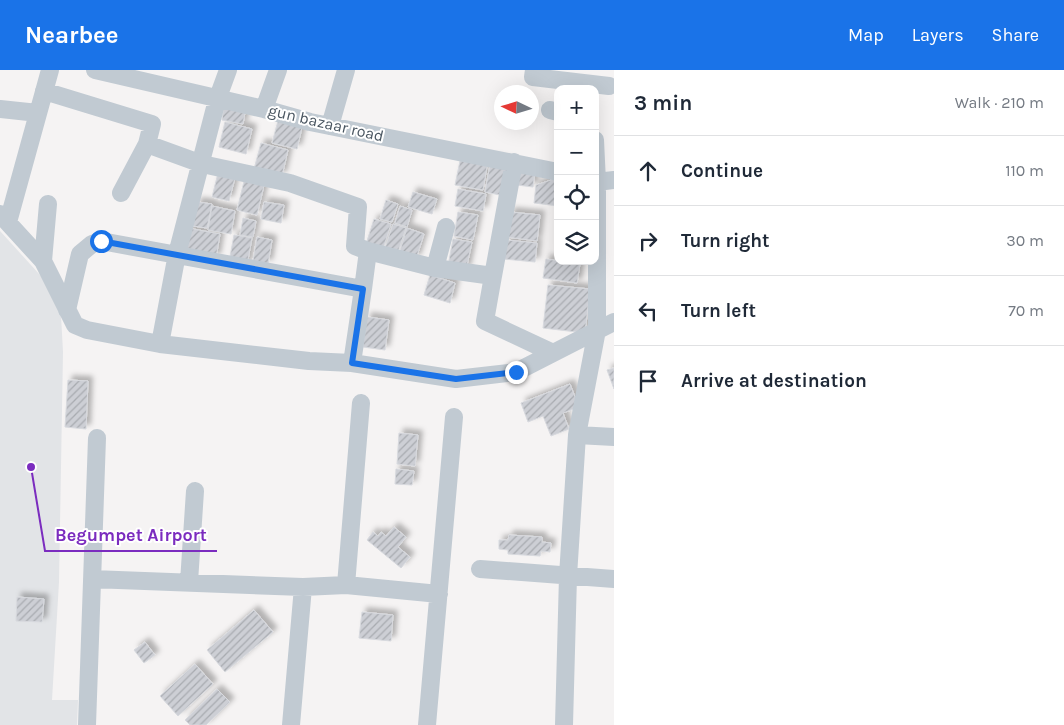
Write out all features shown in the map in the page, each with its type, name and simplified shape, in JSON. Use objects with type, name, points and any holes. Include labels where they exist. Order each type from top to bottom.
[{"type":"street","points":[[50,70],[4,218],[43,261],[75,325],[87,330],[160,344],[309,361],[352,363],[456,379],[516,372],[614,322]]},
{"type":"street","name":"gun bazaar road","points":[[95,70],[330,126],[554,171]]},
{"type":"street","points":[[160,344],[177,254],[202,164],[217,100],[228,70]]},
{"type":"street","points":[[264,109],[278,70]]},
{"type":"street","points":[[330,126],[346,70]]},
{"type":"street","points":[[534,70],[533,77],[609,86]]},
{"type":"street","points":[[44,91],[152,124],[147,144],[121,193]]},
{"type":"street","points":[[0,109],[38,113]]},
{"type":"street","points":[[147,144],[202,164],[290,183],[358,208],[355,246],[368,251],[435,268],[493,276]]},
{"type":"street","points":[[514,162],[484,321],[553,353]]},
{"type":"street","points":[[564,725],[568,576],[578,435],[597,330],[602,181],[599,163]]},
{"type":"street","points":[[43,261],[48,204]]},
{"type":"street","points":[[435,268],[446,228]]},
{"type":"street","points":[[67,310],[80,254],[92,244],[101,241],[363,289]]},
{"type":"street","points":[[352,363],[368,251]]},
{"type":"street","points":[[346,584],[361,403]]},
{"type":"street","points":[[427,725],[454,417]]},
{"type":"street","points":[[578,435],[614,437]]},
{"type":"street","points":[[86,725],[96,438]]},
{"type":"street","points":[[189,582],[195,491]]},
{"type":"street","points":[[480,569],[614,579]]},
{"type":"street","points":[[92,579],[303,587],[346,584],[439,594]]},
{"type":"street","points":[[291,725],[303,587]]},
{"type":"shaded area","points":[[0,231],[60,297],[63,352],[59,582],[52,700],[78,700],[77,725],[0,725]]},
{"type":"building","points":[[224,104],[246,107],[243,124],[222,120]]},
{"type":"building","points":[[279,117],[303,123],[297,149],[272,143]]},
{"type":"building","points":[[225,122],[252,129],[246,154],[219,147]]},
{"type":"building","points":[[261,143],[288,150],[282,176],[254,169]]},
{"type":"building","points":[[461,156],[488,161],[483,190],[455,185]]},
{"type":"building","points":[[491,159],[511,163],[505,196],[485,192]]},
{"type":"building","points":[[219,169],[236,174],[229,201],[212,197]]},
{"type":"building","points":[[519,169],[535,171],[533,187],[517,185]]},
{"type":"building","points":[[245,177],[265,181],[257,215],[237,210]]},
{"type":"building","points":[[554,179],[554,206],[534,203],[536,185]]},
{"type":"building","points":[[458,189],[486,194],[483,211],[455,206]]},
{"type":"building","points":[[413,192],[437,199],[432,214],[408,207]]},
{"type":"building","points":[[386,200],[398,204],[392,222],[380,219]]},
{"type":"building","points":[[197,202],[212,204],[207,228],[193,226]]},
{"type":"building","points":[[264,202],[284,205],[281,223],[261,219]]},
{"type":"building","points":[[212,206],[235,211],[231,234],[208,230]]},
{"type":"building","points":[[400,206],[412,210],[407,227],[395,223]]},
{"type":"building","points":[[458,212],[478,215],[473,240],[454,236]]},
{"type":"building","points":[[510,212],[540,215],[537,241],[507,237]]},
{"type":"building","points":[[243,218],[256,221],[253,237],[240,235]]},
{"type":"building","points":[[374,219],[391,224],[383,249],[366,244]]},
{"type":"building","points":[[393,224],[406,228],[398,252],[385,248]]},
{"type":"building","points":[[188,228],[220,234],[216,258],[184,253]]},
{"type":"building","points":[[407,228],[424,234],[416,259],[399,254]]},
{"type":"building","points":[[234,235],[252,238],[247,265],[229,262]]},
{"type":"building","points":[[257,237],[272,240],[268,264],[253,261]]},
{"type":"building","points":[[453,239],[472,242],[466,270],[448,266]]},
{"type":"building","points":[[506,240],[537,243],[535,262],[504,259]]},
{"type":"building","points":[[546,259],[554,260],[554,265],[580,265],[577,283],[543,278]]},
{"type":"building","points":[[430,275],[455,283],[450,303],[424,295]]},
{"type":"building","points":[[548,285],[590,289],[585,333],[543,328]]},
{"type":"building","points":[[367,317],[389,320],[385,350],[363,347]]},
{"type":"building","points":[[614,368],[614,389],[607,370]]},
{"type":"building","points":[[68,380],[88,381],[86,429],[65,427]]},
{"type":"building","points":[[570,384],[579,407],[563,413],[569,429],[551,436],[543,416],[528,422],[521,403]]},
{"type":"building","points":[[399,433],[418,435],[415,466],[397,464]]},
{"type":"building","points":[[396,469],[414,471],[412,485],[395,484]]},
{"type":"building","points":[[394,527],[406,537],[398,547],[410,557],[401,568],[367,540],[373,532],[378,536],[381,532],[386,536]]},
{"type":"building","points":[[509,535],[542,537],[542,542],[551,543],[550,552],[541,551],[540,556],[508,554],[508,550],[499,549],[499,540],[508,540]]},
{"type":"building","points":[[17,597],[44,599],[42,622],[16,621]]},
{"type":"building","points":[[254,610],[273,632],[225,672],[207,650]]},
{"type":"building","points":[[362,612],[393,615],[391,641],[359,638]]},
{"type":"building","points":[[145,642],[155,655],[144,663],[134,650]]},
{"type":"building","points":[[195,664],[213,684],[178,716],[160,696]]},
{"type":"building","points":[[217,689],[230,702],[206,725],[190,725],[185,720]]},
{"type":"place","name":"Begumpet Airport","points":[[31,467]]},
{"type":"route","points":[[101,241],[363,289],[352,363],[456,379],[516,372]]}]
